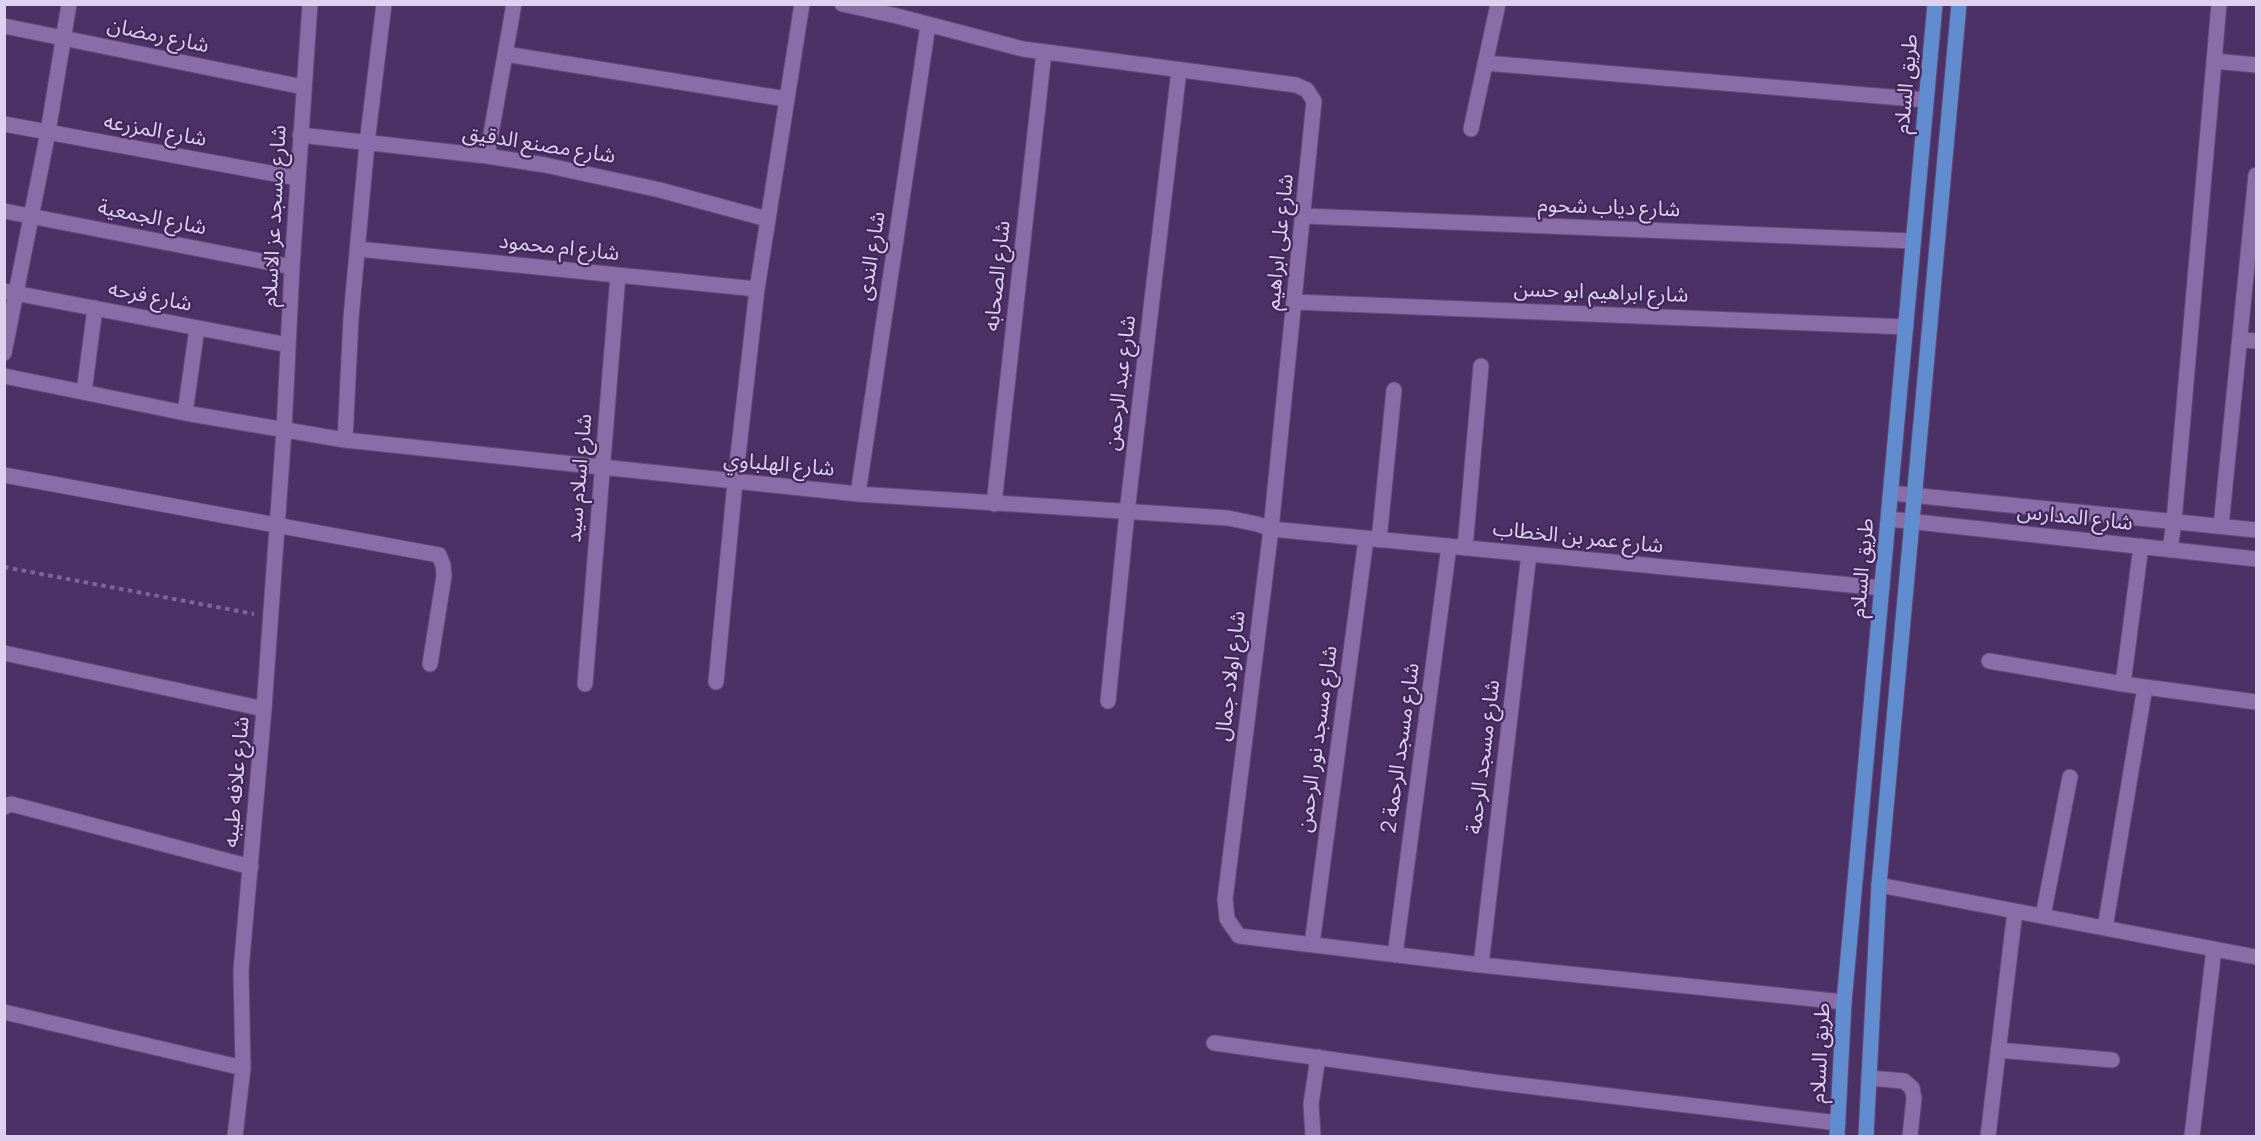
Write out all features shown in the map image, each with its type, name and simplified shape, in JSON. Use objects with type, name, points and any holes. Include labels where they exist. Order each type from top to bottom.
[{"type":"main road","name":"طريق السلام","points":[[1837,1130],[1844,1002],[1935,4]]},
{"type":"main road","points":[[1866,1137],[1879,885],[1959,4]]},
{"type":"street","points":[[4,353],[10,292],[31,216],[48,132],[69,4]]},
{"type":"street","name":"شارع مسجد عز الاسلام","points":[[284,430],[297,178],[310,4]]},
{"type":"street","points":[[345,440],[351,318],[367,143],[384,4]]},
{"type":"street","points":[[487,156],[514,4]]},
{"type":"street","points":[[716,682],[735,482],[757,289],[802,4]]},
{"type":"street","points":[[1471,129],[1498,4]]},
{"type":"street","points":[[2170,549],[2219,4]]},
{"type":"street","name":"شارع على ابراهيم","points":[[849,5],[1023,49],[1296,85],[1307,90],[1314,101],[1271,529]]},
{"type":"street","name":"شارع الندى","points":[[858,494],[928,25]]},
{"type":"street","name":"شارع رمضان","points":[[4,26],[303,87]]},
{"type":"street","name":"شارع الصحابه","points":[[994,504],[1044,52]]},
{"type":"street","points":[[505,54],[786,99]]},
{"type":"street","points":[[2214,61],[2256,65]]},
{"type":"street","points":[[1485,63],[1926,100]]},
{"type":"street","name":"شارع عبد الرحمن","points":[[1108,701],[1127,512],[1179,70]]},
{"type":"street","name":"شارع المزرعه","points":[[4,124],[297,178]]},
{"type":"street","name":"شارع مصنع الدقيق","points":[[300,135],[487,156],[603,176],[767,219]]},
{"type":"street","points":[[2221,526],[2256,175]]},
{"type":"street","name":"شارع الجمعية","points":[[4,211],[292,267]]},
{"type":"street","name":"شارع دياب شحوم","points":[[1304,216],[1913,241]]},
{"type":"street","name":"شارع ام محمود","points":[[358,249],[757,289]]},
{"type":"street","name":"شارع اسلام سيد","points":[[585,684],[618,275]]},
{"type":"street","name":"شارع فرحه","points":[[10,292],[288,345]]},
{"type":"street","name":"شارع ابراهيم ابو حسن","points":[[1295,302],[1906,327]]},
{"type":"street","points":[[84,392],[95,308]]},
{"type":"street","points":[[185,412],[196,328]]},
{"type":"street","points":[[2240,340],[2256,341]]},
{"type":"street","name":"شارع مسجد الرحمة 2","points":[[1395,955],[1457,547],[1481,366]]},
{"type":"street","name":"شارع الهلباوي","points":[[4,376],[185,412],[345,440],[858,494],[1228,518],[1271,529]]},
{"type":"street","name":"شارع مسجد نور الرحمن","points":[[1312,944],[1394,390]]},
{"type":"street","name":"شارع علافه طيبه","points":[[235,1137],[243,1068],[241,970],[264,709],[284,430]]},
{"type":"street","points":[[4,476],[439,555],[444,576],[430,664]]},
{"type":"street","name":"شارع المدارس","points":[[1892,493],[2256,530]]},
{"type":"street","name":"شارع المدارس","points":[[1889,519],[2256,559]]},
{"type":"street","name":"شارع عمر بن الخطاب","points":[[1271,529],[1882,588]]},
{"type":"street","name":"شارع اولاد جمال","points":[[1271,529],[1225,899],[1227,919],[1239,936],[1481,965],[1844,1002]]},
{"type":"street","points":[[2122,684],[2141,546]]},
{"type":"street","name":"شارع مسجد الرحمة","points":[[1481,965],[1529,554]]},
{"type":"street","points":[[4,653],[264,709]]},
{"type":"street","points":[[1989,661],[2122,684],[2256,702]]},
{"type":"street","points":[[2105,928],[2145,687]]},
{"type":"street","points":[[2043,916],[2070,777]]},
{"type":"street","points":[[4,807],[11,804],[251,867]]},
{"type":"street","points":[[1879,885],[2256,957]]},
{"type":"street","points":[[1988,1137],[2016,911]]},
{"type":"street","points":[[2192,1137],[2214,948]]},
{"type":"street","points":[[4,1012],[243,1068]]},
{"type":"street","points":[[1214,1043],[1837,1130]]},
{"type":"street","points":[[1998,1050],[2112,1060]]},
{"type":"street","points":[[1313,1137],[1311,1104],[1318,1057]]},
{"type":"street","points":[[1869,1078],[1904,1081],[1912,1088],[1914,1098],[1910,1137]]},
{"type":"path","points":[[4,567],[270,617]]}]
